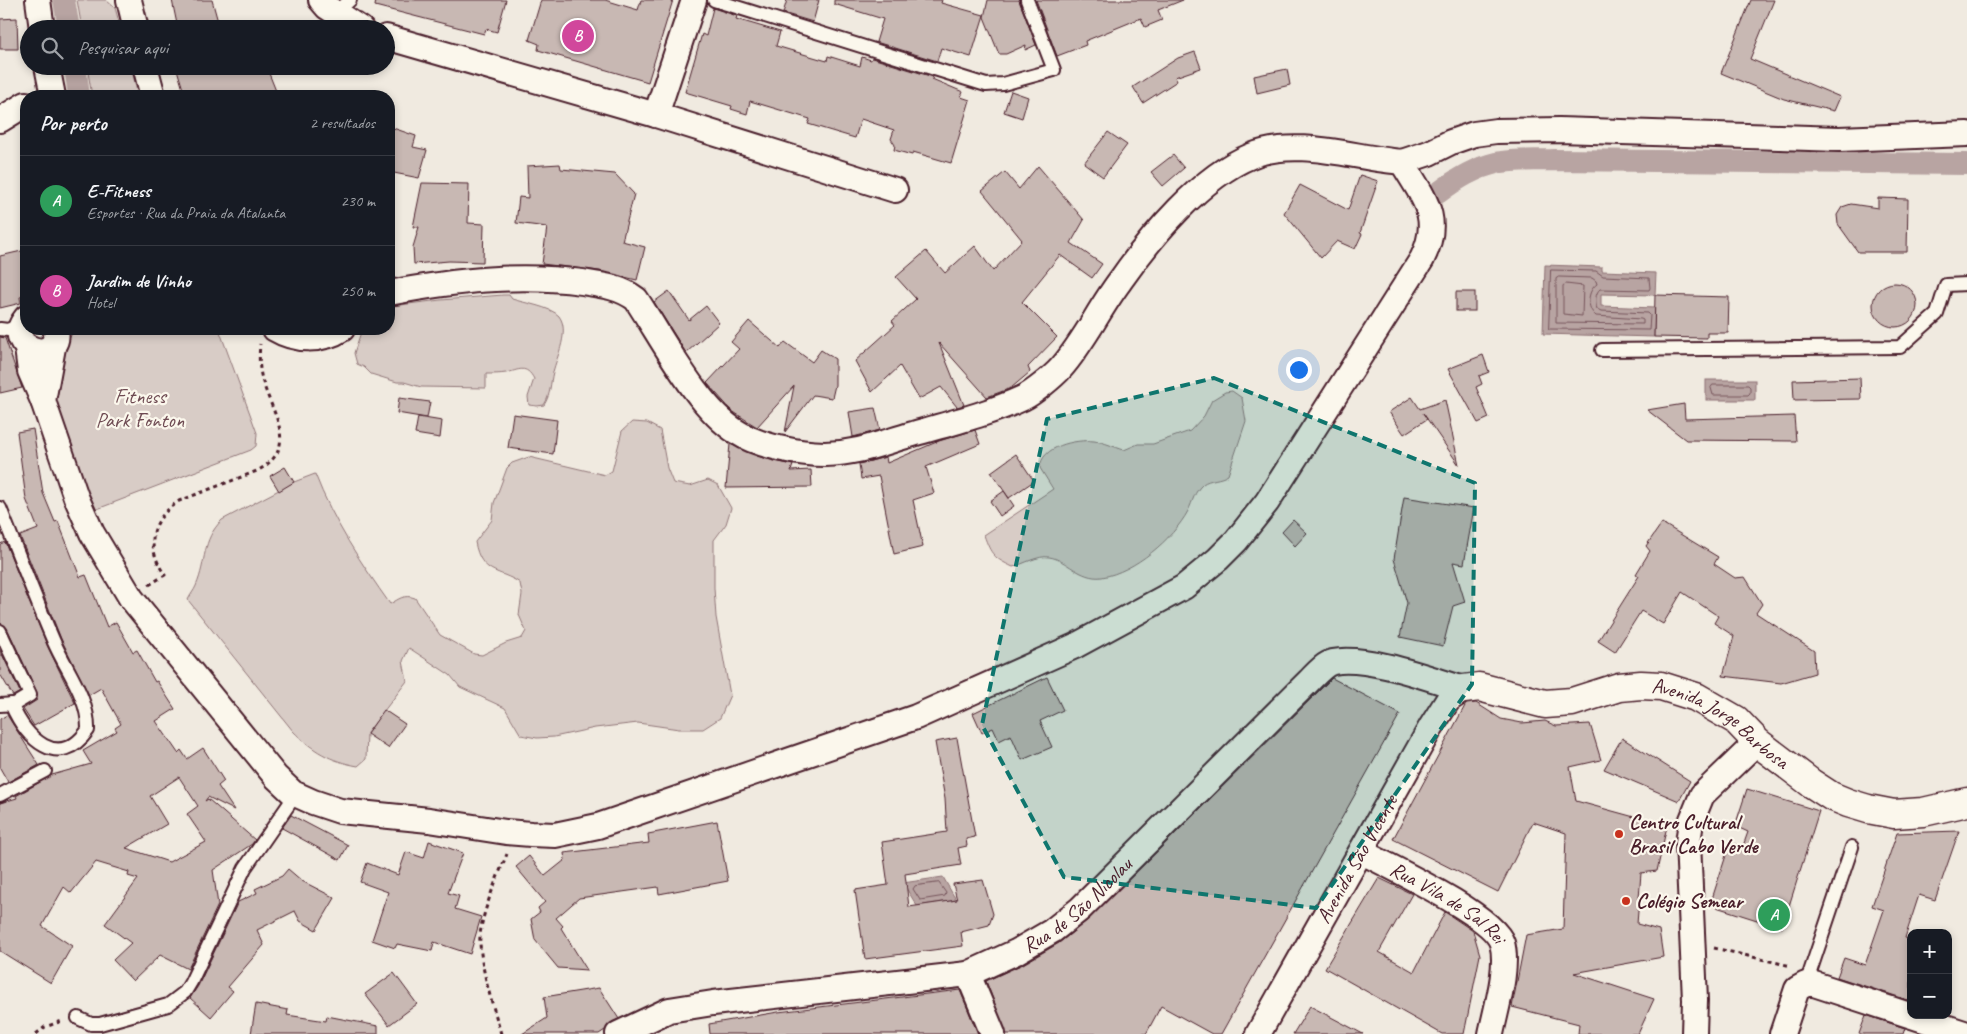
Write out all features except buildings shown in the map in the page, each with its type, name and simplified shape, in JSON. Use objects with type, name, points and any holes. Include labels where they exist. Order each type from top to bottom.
[{"type":"street","points":[[38,0],[41,20]]},
{"type":"street","points":[[129,0],[134,20]]},
{"type":"street","points":[[656,115],[696,1]]},
{"type":"street","points":[[336,4],[352,20]]},
{"type":"street","points":[[395,40],[656,115],[895,190]]},
{"type":"street","points":[[148,75],[152,90]]},
{"type":"street","points":[[0,120],[20,108]]},
{"type":"street","points":[[395,292],[481,279],[508,278],[566,280],[624,290],[636,299],[699,395],[720,420],[735,432],[761,442],[804,452],[823,454],[856,451],[982,414],[1026,397],[1059,370],[1078,345],[1120,280],[1175,213],[1203,187],[1239,161],[1276,148],[1316,149],[1402,162],[1474,134],[1496,131],[1559,130],[1839,139],[1967,134]]},
{"type":"street","points":[[16,324],[20,337],[27,348],[30,372],[43,401],[76,497],[92,534],[131,598],[276,777],[296,794],[340,811],[429,820],[516,833],[555,835],[591,828],[916,717],[1075,646],[1184,587],[1218,559],[1236,541],[1267,502],[1422,259],[1430,243],[1432,228],[1430,215],[1423,198],[1402,162]]},
{"type":"street","points":[[27,348],[38,351],[50,347],[56,335]]},
{"type":"street","points":[[43,401],[57,335]]},
{"type":"street","points":[[282,335],[309,338],[326,335]]},
{"type":"street","name":"Rua de São Nicolau","points":[[618,1034],[669,1010],[713,1003],[968,974],[1016,952],[1052,931],[1080,909],[1308,681],[1331,663],[1347,661],[1382,666],[1464,689]]},
{"type":"street","name":"Avenida Jorge Barbosa","points":[[1464,689],[1479,687],[1545,704],[1572,702],[1619,687],[1661,686],[1696,697],[1736,720],[1757,742],[1831,796],[1868,809],[1894,814],[1922,812],[1967,802]]},
{"type":"street","name":"Avenida São Vicente","points":[[1258,1034],[1431,727],[1448,700],[1464,689]]},
{"type":"street","points":[[1694,1034],[1695,1000],[1688,842],[1691,822],[1702,795],[1757,742]]},
{"type":"street","name":"Rua Vila de Sal Rei","points":[[1362,852],[1453,901],[1490,926],[1502,942],[1503,972],[1491,1034]]},
{"type":"street","points":[[968,974],[994,1034]]},
{"type":"street","points":[[1782,1034],[1797,990],[1809,978],[1814,984],[1967,1034]]},
{"type":"lane","points":[[696,1],[986,85],[1003,84],[1054,70],[1027,0]]},
{"type":"lane","points":[[1602,350],[1900,347],[1937,314],[1946,285],[1967,284]]},
{"type":"lane","points":[[0,508],[41,613],[83,702],[88,721],[88,730],[74,745],[55,750],[34,739],[5,702]]},
{"type":"lane","points":[[0,632],[30,694],[25,700],[5,702]]},
{"type":"lane","points":[[0,795],[45,770]]},
{"type":"lane","points":[[78,1018],[91,1024],[100,1024],[168,1005],[184,992],[191,982],[245,868],[296,794]]},
{"type":"lane","points":[[1809,978],[1852,847]]},
{"type":"path","points":[[145,589],[165,575],[157,563],[152,545],[156,525],[168,508],[179,501],[257,471],[269,465],[275,458],[280,447],[282,435],[261,376],[258,356],[267,335]]},
{"type":"path","points":[[501,1034],[488,987],[480,942],[484,915],[516,833]]},
{"type":"path","points":[[1693,942],[1809,978]]},
{"type":"path","points":[[36,1034],[54,1023],[78,1018]]},
{"type":"highlighted area","points":[[1214,378],[1475,483],[1472,684],[1316,908],[1064,877],[982,725],[1047,419]]},
{"type":"green space","points":[[77,0],[106,0],[115,8],[118,20],[80,20]]},
{"type":"green space","points":[[88,75],[133,75],[137,90],[91,90]]},
{"type":"green space","points":[[509,295],[512,299],[550,310],[559,316],[563,329],[562,344],[544,405],[529,405],[528,397],[534,379],[528,371],[522,369],[486,374],[486,388],[421,387],[371,374],[364,367],[357,364],[354,353],[360,335],[395,335],[395,306]]},
{"type":"green space","name":"Fitness Park Fonton","points":[[71,335],[221,335],[257,433],[256,446],[251,450],[92,511],[54,402],[61,352]]},
{"type":"green space","points":[[1232,391],[1242,398],[1246,421],[1228,475],[1208,481],[1200,487],[1181,522],[1163,543],[1151,553],[1127,569],[1102,577],[1094,577],[1080,573],[1061,561],[1049,557],[1036,558],[1013,567],[1001,561],[991,552],[984,535],[1053,489],[1040,468],[1046,454],[1053,449],[1078,441],[1102,442],[1124,450],[1138,444],[1153,444],[1190,431],[1204,416],[1212,400],[1225,392]]},
{"type":"green space","points":[[632,422],[647,423],[660,430],[667,468],[673,483],[690,486],[708,480],[718,485],[731,508],[726,524],[714,540],[716,617],[730,695],[720,718],[703,729],[679,729],[638,723],[595,728],[554,737],[537,738],[521,735],[505,708],[460,687],[450,675],[409,648],[403,661],[407,681],[367,733],[366,759],[358,766],[348,764],[330,758],[315,750],[293,731],[188,600],[199,577],[207,544],[215,528],[222,520],[294,482],[315,474],[330,508],[348,541],[390,604],[405,597],[415,598],[440,635],[474,654],[482,655],[506,643],[522,638],[526,631],[519,615],[522,594],[520,583],[486,566],[478,553],[475,542],[492,520],[494,503],[507,468],[512,463],[529,457],[605,475],[612,471],[622,431]]},
{"type":"water","points":[[1545,265],[1602,267],[1602,271],[1656,273],[1655,295],[1601,294],[1601,306],[1655,308],[1654,337],[1543,334]]},
{"type":"water","points":[[1706,380],[1755,380],[1755,400],[1706,400]]},
{"type":"water","points":[[943,877],[956,900],[917,906],[903,883]]},
{"type":"waterway","points":[[64,0],[67,20]]},
{"type":"waterway","points":[[76,75],[78,90]]},
{"type":"waterway","points":[[1438,193],[1472,171],[1496,163],[1517,161],[1967,164]]},
{"type":"place","name":"Jardim de Vinho","points":[[578,36]]},
{"type":"place","name":"Centro Cultural Brasil Cabo Verde","points":[[1619,834]]},
{"type":"place","name":"Colégio Semear","points":[[1626,901]]},
{"type":"place","name":"E-Fitness","points":[[1774,915]]}]
